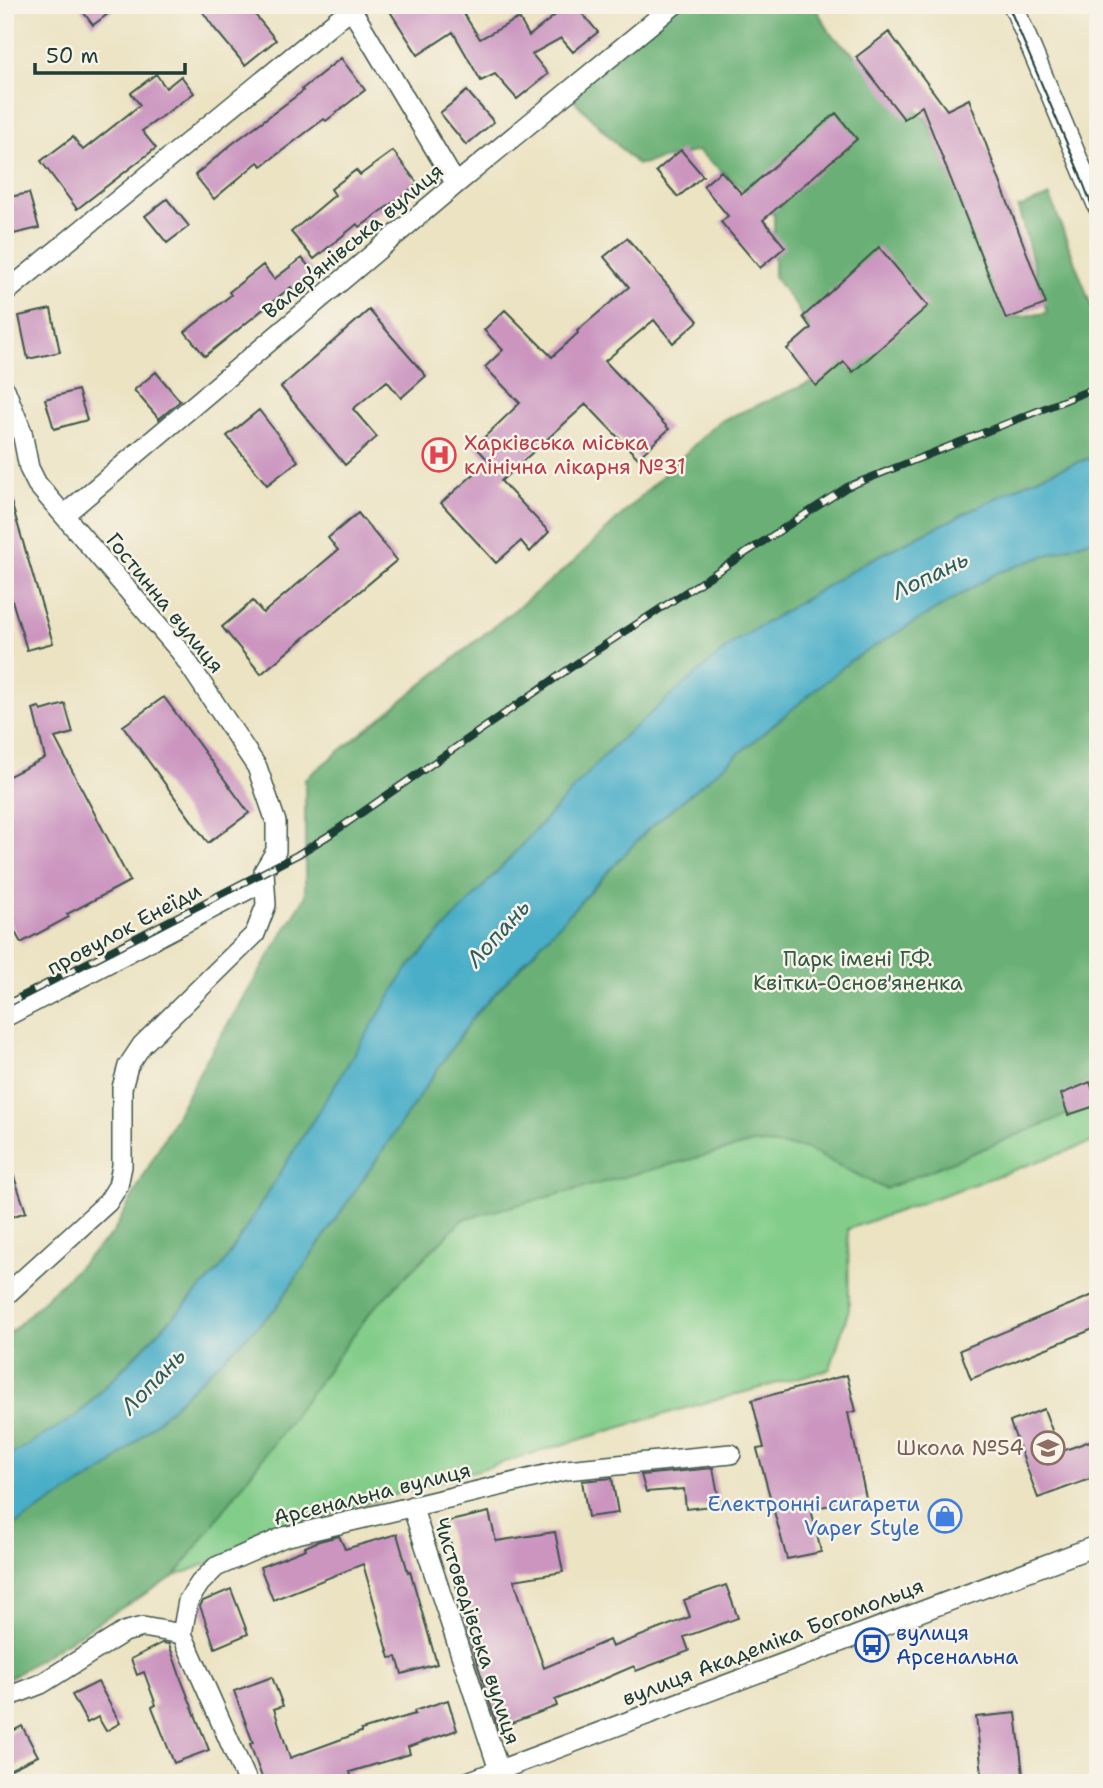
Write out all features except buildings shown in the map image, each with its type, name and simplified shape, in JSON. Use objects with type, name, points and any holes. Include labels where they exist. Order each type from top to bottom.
[{"type":"street","name":"Валер’янівська вулиця","points":[[64,515],[456,184],[674,5]]},
{"type":"street","points":[[1013,5],[1090,166],[1098,207]]},
{"type":"street","points":[[5,293],[352,6],[456,184]]},
{"type":"street","name":"Гостинна вулиця","points":[[5,389],[22,432],[29,468],[37,484],[180,651],[257,767],[276,822],[276,851],[264,871],[266,905],[255,934],[142,1045],[128,1066],[122,1088],[122,1166],[118,1186],[108,1202],[5,1296]]},
{"type":"street","name":"провулок Енеїди","points":[[5,1017],[265,886]]},
{"type":"street","name":"Арсенальна вулиця","points":[[183,1634],[187,1601],[216,1567],[284,1537],[566,1470],[731,1454]]},
{"type":"street","name":"Чистоводівська вулиця","points":[[412,1506],[499,1770]]},
{"type":"street","name":"вулиця Академіка Богомольця","points":[[465,1783],[1098,1545]]},
{"type":"street","points":[[5,1698],[41,1684],[124,1632],[143,1627],[183,1634],[248,1783]]},
{"type":"green space","points":[[674,5],[814,5],[831,34],[927,120],[1009,318],[1047,313],[1018,208],[1050,196],[1098,324],[1098,455],[1043,475],[868,561],[734,642],[411,965],[221,1268],[74,1418],[5,1458],[5,1338],[113,1233],[205,1062],[305,897],[305,779],[570,565],[718,422],[830,374],[798,309],[774,276],[774,215],[698,151],[637,165],[567,93]]},
{"type":"green space","name":"Парк імені Г.Ф. Квітки-Основ'яненка","points":[[1098,537],[1098,1140],[848,1229],[849,1309],[830,1369],[682,1409],[347,1509],[145,1588],[275,1309],[473,1017]]},
{"type":"green space","name":"Парк імені Г.Ф. Квітки-Основ'яненка","points":[[1098,537],[1098,1102],[885,1189],[805,1148],[753,1143],[463,1219],[372,1310],[175,1576],[5,1681],[5,1531],[109,1467],[275,1309],[473,1017],[647,830],[850,661],[997,573]]},
{"type":"water","name":"Лопань","points":[[1098,455],[1098,537],[997,573],[850,661],[647,830],[473,1017],[275,1309],[109,1467],[5,1531],[5,1458],[78,1415],[221,1268],[407,969],[616,743],[734,642],[868,561],[1043,475]]},
{"type":"tram line","points":[[1008,5],[1098,222]]},
{"type":"railway","points":[[5,1005],[297,855],[583,659],[847,487],[1098,387]]},
{"type":"place","name":"Харківська міська клінічна лікарня №31","points":[[439,455]]},
{"type":"place","name":"Школа №54","points":[[1048,1448]]},
{"type":"place","name":"Електронні сигарети Vaper Style","points":[[945,1516]]},
{"type":"place","name":"вулиця Арсенальна","points":[[872,1645]]}]
